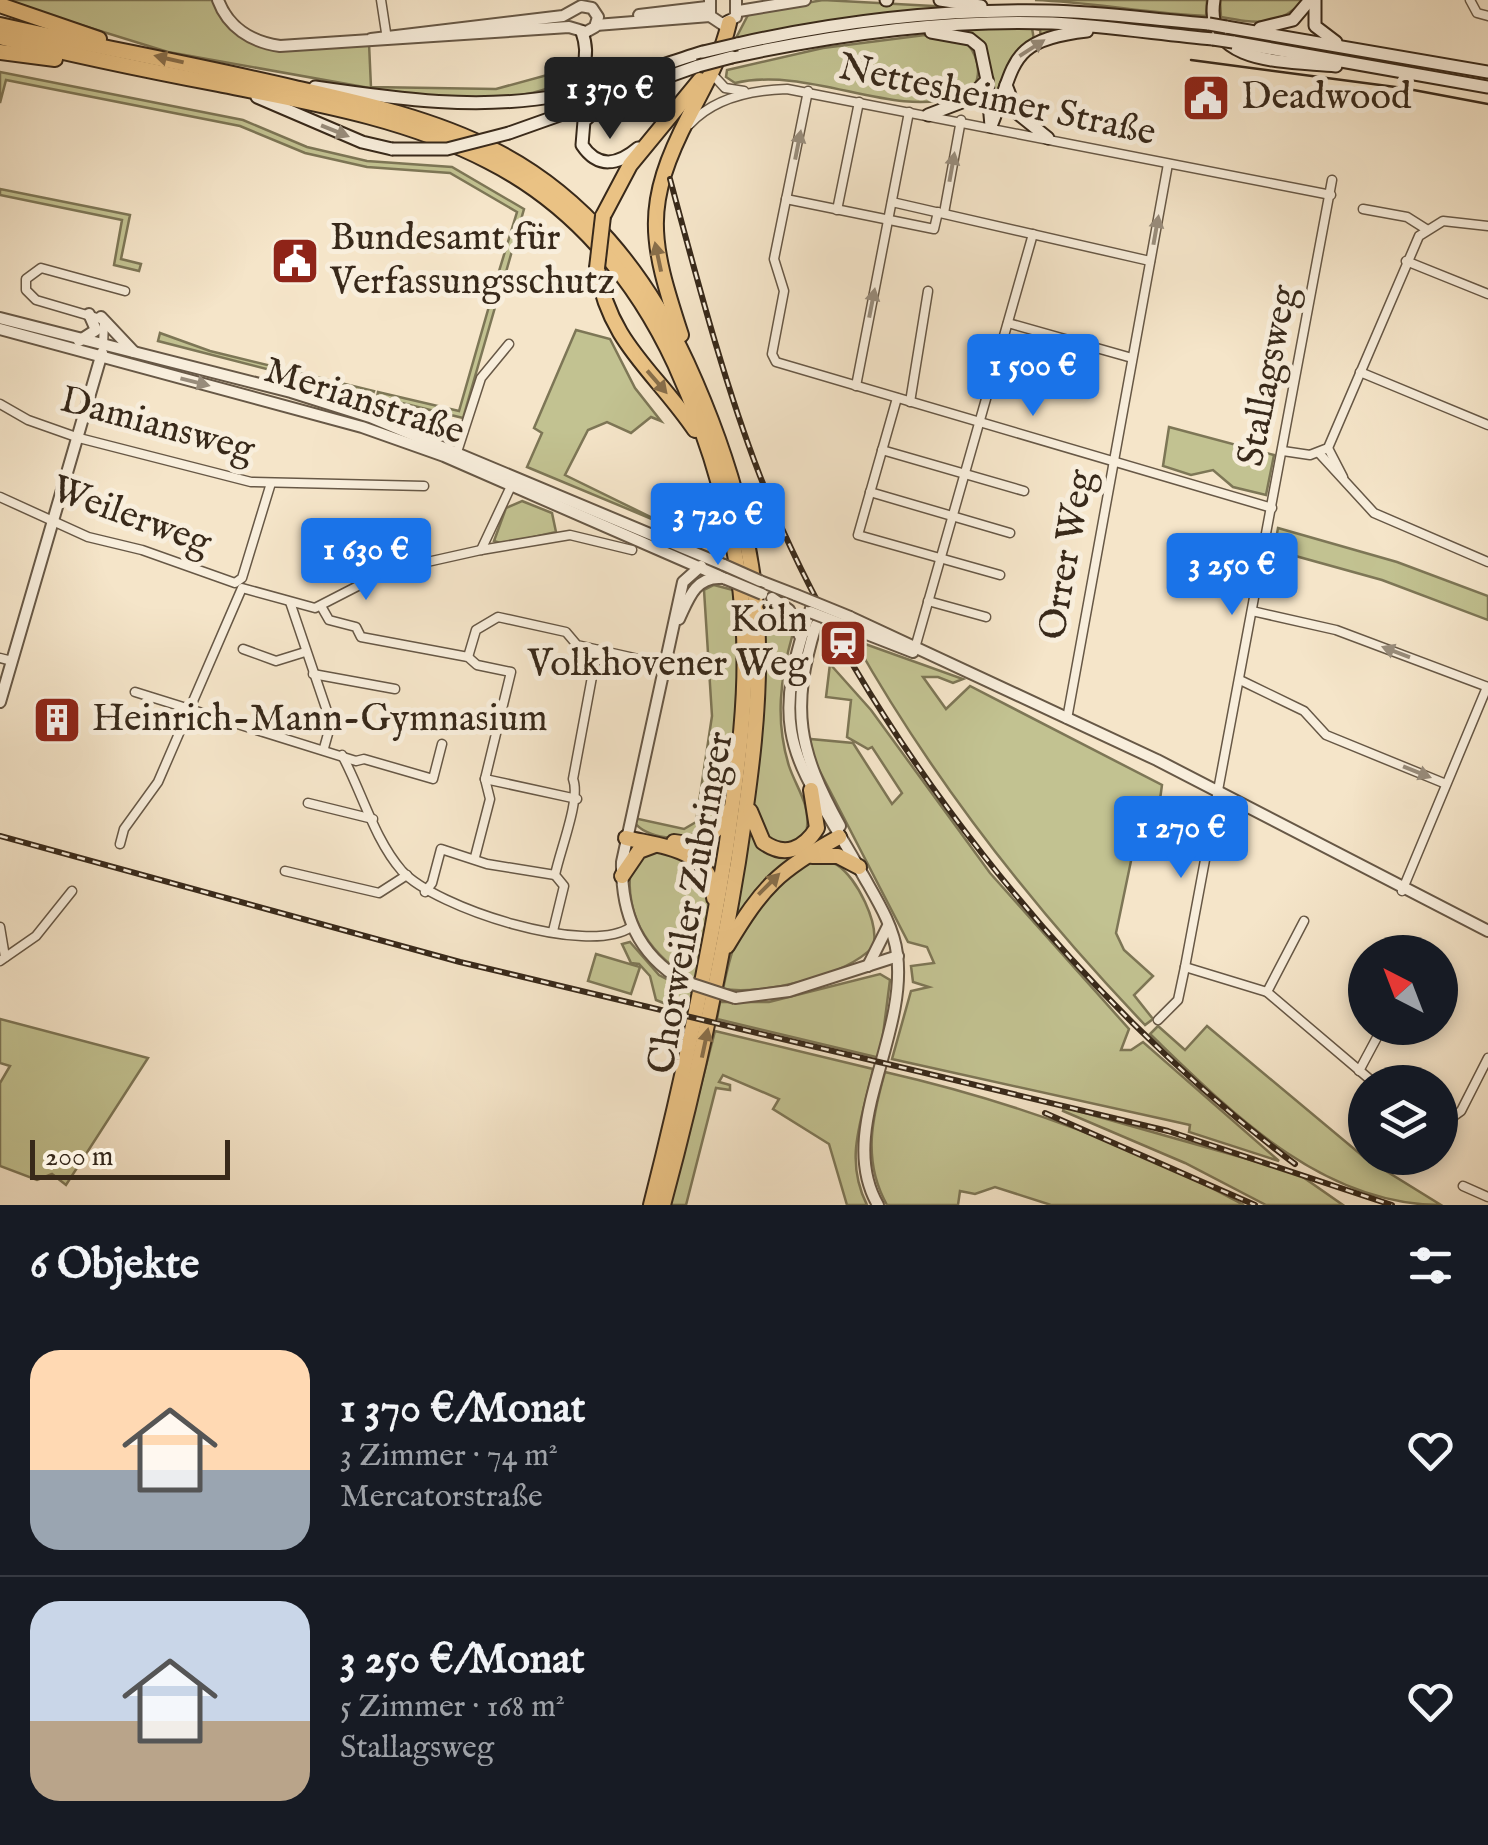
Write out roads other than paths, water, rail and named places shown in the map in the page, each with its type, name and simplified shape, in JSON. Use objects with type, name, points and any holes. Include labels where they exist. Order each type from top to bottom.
[{"type":"highway","points":[[0,5],[215,76]]},
{"type":"highway","points":[[696,384],[654,235],[659,186],[672,149],[712,75],[723,10]]},
{"type":"highway","points":[[714,466],[687,418],[614,328],[597,268],[602,216],[630,164],[708,66],[723,10]]},
{"type":"highway","points":[[0,24],[124,48]]},
{"type":"highway","points":[[0,36],[125,66]]},
{"type":"highway","points":[[0,52],[215,76]]},
{"type":"highway","name":"Chorweiler Zubringer","points":[[215,76],[411,117],[455,132],[528,171],[587,218],[627,261],[660,311],[696,384],[732,486],[753,578],[757,680],[749,797],[706,1045],[663,1205]]},
{"type":"highway","name":"Chorweiler Zubringer","points":[[215,76],[411,130],[487,160],[540,192],[602,250],[634,290],[674,362],[714,466],[743,616],[743,710],[713,934],[650,1205]]},
{"type":"highway","points":[[626,834],[696,844],[719,828],[735,788]]},
{"type":"highway","points":[[803,852],[819,818],[811,790]]},
{"type":"highway","points":[[749,797],[754,829],[763,842],[784,851],[828,854],[859,867]]},
{"type":"highway","points":[[722,955],[754,898],[772,878],[803,852],[840,832]]},
{"type":"highway","points":[[626,834],[695,857],[708,872],[714,890],[713,934]]},
{"type":"highway","points":[[622,876],[639,851],[655,845]]},
{"type":"main road","points":[[940,0],[1010,11]]},
{"type":"main road","points":[[1214,0],[1215,25],[1222,38],[1243,54],[1350,68],[1367,64]]},
{"type":"main road","points":[[1226,26],[1275,28],[1292,20],[1312,0]]},
{"type":"main road","points":[[1312,0],[1318,31],[1354,50]]},
{"type":"main road","points":[[215,76],[362,142],[392,149],[447,149],[509,133],[703,52],[834,24],[1010,11],[1116,14],[1226,26],[1484,71]]},
{"type":"main road","points":[[215,76],[436,102],[498,103],[558,96],[857,34],[993,23],[1120,28],[1213,38],[1486,87]]},
{"type":"main road","points":[[991,126],[1004,80],[1021,53],[1045,39],[1120,28]]},
{"type":"main road","points":[[558,96],[585,63],[588,47],[579,30]]},
{"type":"main road","points":[[857,34],[935,32],[970,38],[980,46],[991,126]]},
{"type":"main road","points":[[928,115],[968,100],[987,80]]},
{"type":"main road","points":[[1004,80],[1017,113],[1048,138]]},
{"type":"main road","points":[[624,83],[584,121],[582,145],[598,162],[626,158],[670,118]]},
{"type":"street","points":[[218,0],[230,22],[266,44],[502,26],[573,14],[587,6],[597,21]]},
{"type":"street","points":[[381,0],[385,37]]},
{"type":"street","points":[[502,26],[579,30],[597,21],[805,0]]},
{"type":"street","points":[[1470,0],[1477,12],[1488,16]]},
{"type":"street","points":[[573,14],[579,30]]},
{"type":"street","points":[[712,75],[725,88],[753,90]]},
{"type":"street","name":"Nettesheimer Straße","points":[[672,149],[708,108],[753,90],[808,91],[991,126],[1330,200]]},
{"type":"street","points":[[808,91],[774,259],[784,291],[772,354],[776,362],[1272,508]]},
{"type":"street","points":[[838,210],[859,102]]},
{"type":"street","points":[[856,386],[909,112]]},
{"type":"street","points":[[786,199],[934,229],[961,120]]},
{"type":"street","name":"Orrer Weg","points":[[1067,719],[1168,164]]},
{"type":"street","name":"Stallagsweg","points":[[1158,1020],[1178,1000],[1185,968],[1332,180]]},
{"type":"street","points":[[892,202],[1150,260]]},
{"type":"street","points":[[1363,209],[1408,217],[1426,230]]},
{"type":"street","points":[[1323,450],[1406,261],[1426,230],[1450,220],[1488,226]]},
{"type":"street","points":[[916,650],[1033,234]]},
{"type":"street","points":[[1406,261],[1488,294]]},
{"type":"street","points":[[125,291],[41,268],[28,274],[26,290],[32,298],[95,316],[139,355]]},
{"type":"street","points":[[910,402],[928,291]]},
{"type":"street","points":[[78,341],[96,330],[95,316]]},
{"type":"street","points":[[0,702],[6,659],[102,352],[107,328],[95,316]]},
{"type":"street","name":"Merianstraße","points":[[0,318],[102,352],[139,355],[313,398],[457,452],[672,555],[694,557]]},
{"type":"street","points":[[1008,323],[1132,358]]},
{"type":"street","name":"Merianstraße","points":[[0,330],[102,352],[324,415],[514,481],[694,557]]},
{"type":"street","points":[[457,452],[481,378],[498,352],[509,344]]},
{"type":"street","points":[[1360,372],[1488,425]]},
{"type":"street","points":[[897,398],[858,534],[1000,575]]},
{"type":"street","name":"Damiansweg","points":[[0,404],[28,420],[78,438],[271,484],[424,486]]},
{"type":"street","points":[[882,450],[1024,491]]},
{"type":"street","points":[[1283,451],[1323,450]]},
{"type":"street","points":[[1323,450],[1344,481],[1374,513],[1488,562]]},
{"type":"street","points":[[482,550],[514,481]]},
{"type":"street","name":"Weilerweg","points":[[0,496],[88,537],[142,550],[236,583],[242,578],[271,484]]},
{"type":"street","points":[[870,492],[1010,533]]},
{"type":"street","points":[[120,844],[124,829],[158,782],[238,593],[249,587],[290,602],[320,606],[387,571],[570,534],[632,550]]},
{"type":"street","points":[[672,555],[683,582]]},
{"type":"street","points":[[694,557],[796,595],[812,611],[814,632],[800,690],[800,728],[811,771],[888,926],[898,956],[896,1012],[862,1152],[866,1177],[878,1205]]},
{"type":"street","points":[[694,557],[726,579],[852,623],[944,661],[1217,793],[1488,931]]},
{"type":"street","points":[[694,557],[683,582],[626,834],[622,876],[624,912],[631,927],[656,962],[682,981],[735,998],[788,991],[898,956]]},
{"type":"street","points":[[690,595],[694,557]]},
{"type":"street","points":[[673,631],[690,595],[702,581],[726,579]]},
{"type":"street","points":[[767,596],[789,610],[801,639]]},
{"type":"street","points":[[928,600],[986,617]]},
{"type":"street","points":[[290,602],[331,723],[324,748]]},
{"type":"street","points":[[320,606],[330,620],[356,627],[360,637],[468,658],[477,665],[511,672],[485,778],[490,799],[476,857]]},
{"type":"street","points":[[812,611],[801,639],[789,702],[790,729],[794,753],[811,790],[840,832]]},
{"type":"street","points":[[1252,611],[1336,630],[1487,687],[1402,890]]},
{"type":"street","points":[[468,658],[476,630],[498,618],[566,632],[577,645],[665,665]]},
{"type":"street","points":[[243,649],[276,662],[305,652]]},
{"type":"street","points":[[555,875],[568,819],[578,799],[573,779],[598,650]]},
{"type":"street","points":[[313,674],[395,689]]},
{"type":"street","points":[[1240,680],[1304,711],[1326,734],[1446,784]]},
{"type":"street","points":[[136,692],[342,755],[433,778],[442,744]]},
{"type":"street","points":[[342,755],[372,819],[407,875],[425,892],[464,908],[593,938],[631,927]]},
{"type":"street","points":[[485,778],[578,799]]},
{"type":"street","points":[[308,803],[372,819]]},
{"type":"street","points":[[425,892],[432,883],[441,849],[476,857],[487,864],[555,875],[564,886],[553,931]]},
{"type":"street","points":[[285,871],[378,893],[407,875]]},
{"type":"street","points":[[0,927],[2,958],[36,936],[72,892]]},
{"type":"street","points":[[1266,992],[1304,921]]},
{"type":"street","points":[[867,966],[881,948],[888,926]]},
{"type":"street","points":[[1185,968],[1266,992],[1352,1065]]},
{"type":"street","points":[[1458,1114],[1488,1058]]},
{"type":"street","points":[[1463,1186],[1488,1198]]},
{"type":"tram line","points":[[1191,60],[1403,88],[1488,104]]},
{"type":"railway","points":[[670,179],[722,366],[760,476],[803,572],[855,668],[915,763],[1056,942],[1133,1023],[1213,1098],[1295,1164]]},
{"type":"railway","points":[[0,836],[460,962],[1168,1131],[1392,1205]]},
{"type":"railway","points":[[1045,1113],[1255,1205]]},
{"type":"place","name":"Deadwood","points":[[1206,98]]},
{"type":"place","name":"Bundesamt für Verfassungsschutz","points":[[295,261]]},
{"type":"place","name":"Köln Volkhovener Weg","points":[[843,643]]},
{"type":"place","name":"Heinrich-Mann-Gymnasium","points":[[57,720]]}]
